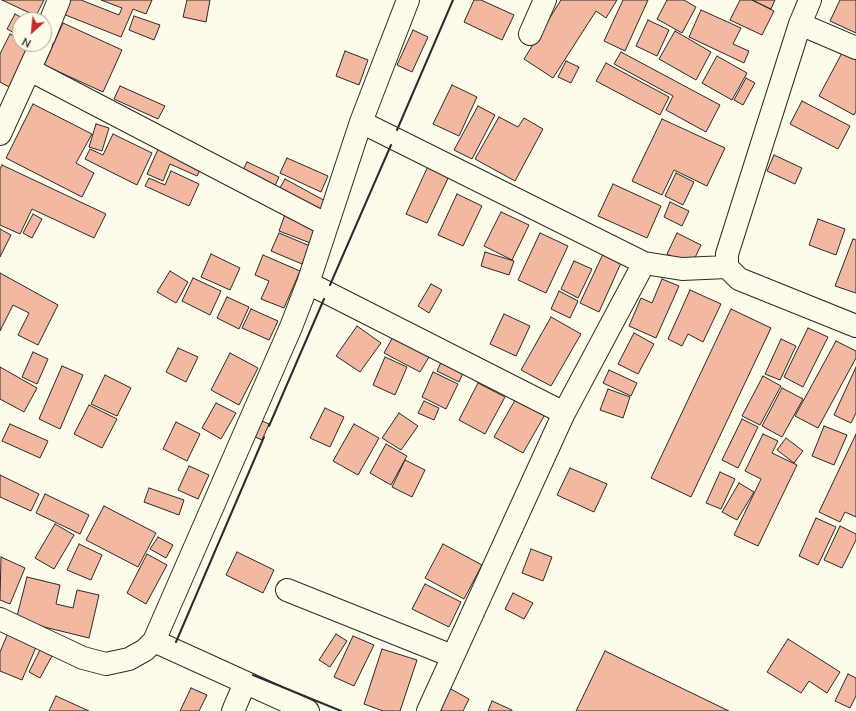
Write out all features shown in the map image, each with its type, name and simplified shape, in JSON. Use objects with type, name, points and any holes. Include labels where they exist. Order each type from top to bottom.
[{"type":"street","points":[[52,18],[60,0]]},
{"type":"street","points":[[0,619],[83,658],[106,664],[129,659],[145,650],[154,641],[291,327],[308,283],[362,122],[408,0]]},
{"type":"street","points":[[530,34],[545,0]]},
{"type":"street","points":[[810,0],[800,24],[727,254],[727,267],[739,279],[856,326]]},
{"type":"street","points":[[800,24],[856,48]]},
{"type":"street","points":[[0,134],[38,52]]},
{"type":"street","points":[[30,70],[327,225]]},
{"type":"street","points":[[362,122],[644,263],[682,268],[727,267]]},
{"type":"street","points":[[428,711],[564,413],[644,263]]},
{"type":"street","points":[[308,283],[564,413]]},
{"type":"street","points":[[287,590],[452,656]]},
{"type":"street","points":[[154,641],[308,711]]},
{"type":"street","points":[[233,711],[245,683]]},
{"type":"building","points":[[2,0],[44,0],[38,12],[28,12]]},
{"type":"building","points":[[68,0],[81,0],[119,15],[122,8],[101,0],[152,0],[146,14],[133,9],[121,37],[63,14]]},
{"type":"building","points":[[187,0],[210,0],[206,22],[183,17]]},
{"type":"building","points":[[474,0],[481,0],[514,15],[502,40],[464,22]]},
{"type":"building","points":[[561,0],[617,0],[606,18],[596,11],[553,78],[524,59]]},
{"type":"building","points":[[623,0],[648,0],[625,51],[604,41]]},
{"type":"building","points":[[667,0],[684,0],[696,7],[682,33],[657,19]]},
{"type":"building","points":[[740,0],[752,0],[774,11],[762,35],[730,20]]},
{"type":"building","points":[[752,0],[775,0],[771,9]]},
{"type":"building","points":[[840,0],[856,0],[856,33],[830,21]]},
{"type":"building","points":[[701,10],[741,28],[733,44],[749,51],[744,63],[689,37]]},
{"type":"building","points":[[134,16],[160,25],[154,40],[129,30]]},
{"type":"building","points":[[12,20],[12,32],[7,29]]},
{"type":"building","points":[[648,20],[669,30],[657,56],[636,46]]},
{"type":"building","points":[[63,23],[122,50],[103,92],[44,65],[50,52],[52,52],[52,47]]},
{"type":"building","points":[[413,30],[428,37],[412,72],[397,65]]},
{"type":"building","points":[[675,31],[711,52],[696,80],[659,59]]},
{"type":"building","points":[[10,34],[12,35],[12,52],[27,52],[11,88],[0,82],[0,54]]},
{"type":"building","points":[[345,51],[368,60],[359,85],[336,76]]},
{"type":"building","points":[[621,52],[720,105],[706,132],[666,110],[673,96],[614,64]]},
{"type":"building","points":[[842,53],[856,60],[856,111],[854,115],[819,96]]},
{"type":"building","points":[[717,56],[747,73],[732,100],[702,83]]},
{"type":"building","points":[[566,61],[579,67],[571,83],[558,77]]},
{"type":"building","points":[[606,63],[669,97],[660,115],[596,81]]},
{"type":"building","points":[[746,78],[755,83],[743,105],[734,100]]},
{"type":"building","points":[[452,85],[477,97],[459,136],[433,124]]},
{"type":"building","points":[[120,86],[165,106],[158,119],[114,99]]},
{"type":"building","points":[[802,101],[850,126],[838,149],[790,124]]},
{"type":"building","points":[[33,104],[92,134],[76,163],[94,173],[82,197],[6,158]]},
{"type":"building","points":[[478,106],[495,115],[472,159],[454,150]]},
{"type":"building","points":[[499,117],[518,127],[524,118],[543,129],[515,181],[475,159]]},
{"type":"building","points":[[662,119],[725,148],[707,186],[674,170],[662,195],[632,181]]},
{"type":"building","points":[[96,124],[109,128],[102,151],[89,147]]},
{"type":"building","points":[[113,134],[152,153],[137,185],[85,159],[90,149],[103,155]]},
{"type":"building","points":[[159,147],[202,166],[197,176],[170,164],[163,181],[147,174]]},
{"type":"building","points":[[774,155],[802,168],[795,184],[767,171]]},
{"type":"building","points":[[287,158],[328,176],[321,192],[280,173]]},
{"type":"building","points":[[247,162],[279,177],[272,192],[240,176]]},
{"type":"building","points":[[429,164],[450,174],[427,223],[406,214]]},
{"type":"building","points":[[2,165],[106,214],[94,238],[32,209],[20,234],[0,225],[0,169]]},
{"type":"building","points":[[171,171],[199,184],[189,206],[145,186],[149,178],[165,185]]},
{"type":"building","points":[[676,173],[694,182],[683,205],[665,196]]},
{"type":"building","points":[[285,179],[329,203],[321,218],[277,193]]},
{"type":"building","points":[[613,184],[661,206],[647,238],[598,216]]},
{"type":"building","points":[[457,194],[482,206],[463,246],[438,235]]},
{"type":"building","points":[[670,202],[689,211],[682,226],[664,217]]},
{"type":"building","points":[[287,209],[322,222],[313,244],[279,231]]},
{"type":"building","points":[[501,212],[529,225],[512,260],[484,246]]},
{"type":"building","points":[[33,214],[42,219],[32,238],[23,233]]},
{"type":"building","points":[[818,219],[845,229],[836,255],[809,245]]},
{"type":"building","points":[[0,229],[11,235],[0,257]]},
{"type":"building","points":[[279,233],[310,246],[302,264],[271,251]]},
{"type":"building","points":[[540,233],[568,246],[546,293],[518,280]]},
{"type":"building","points":[[677,233],[701,245],[691,266],[667,254]]},
{"type":"building","points":[[853,239],[856,240],[856,293],[835,286]]},
{"type":"building","points":[[485,252],[514,261],[509,275],[481,266]]},
{"type":"building","points":[[211,254],[240,268],[230,290],[201,277]]},
{"type":"building","points":[[603,254],[621,263],[599,312],[580,303]]},
{"type":"building","points":[[263,255],[300,271],[284,308],[261,299],[269,281],[255,275]]},
{"type":"building","points":[[574,261],[592,269],[578,298],[561,289]]},
{"type":"building","points":[[170,271],[188,282],[176,303],[157,292]]},
{"type":"building","points":[[0,273],[58,305],[38,345],[18,335],[29,313],[13,305],[0,331]]},
{"type":"building","points":[[193,278],[221,291],[210,315],[182,301]]},
{"type":"building","points":[[662,279],[679,286],[656,338],[629,326],[641,298],[652,303]]},
{"type":"building","points":[[431,284],[442,290],[429,313],[418,306]]},
{"type":"building","points":[[690,290],[721,304],[703,342],[688,334],[682,346],[668,339]]},
{"type":"building","points":[[559,291],[578,301],[570,318],[551,309]]},
{"type":"building","points":[[227,297],[249,307],[239,329],[217,318]]},
{"type":"building","points":[[251,309],[278,321],[269,340],[242,328]]},
{"type":"building","points":[[731,309],[771,328],[691,497],[651,478]]},
{"type":"building","points":[[504,314],[530,326],[516,356],[490,344]]},
{"type":"building","points":[[551,317],[581,334],[551,386],[521,370]]},
{"type":"building","points":[[357,326],[381,343],[360,372],[336,356]]},
{"type":"building","points":[[808,328],[828,337],[803,387],[784,377]]},
{"type":"building","points":[[634,333],[654,344],[638,374],[618,364]]},
{"type":"building","points":[[393,337],[429,357],[420,372],[384,353]]},
{"type":"building","points":[[781,339],[796,346],[780,380],[765,374]]},
{"type":"building","points":[[836,341],[856,351],[856,358],[818,428],[795,416]]},
{"type":"building","points":[[178,348],[198,357],[186,382],[166,372]]},
{"type":"building","points":[[33,352],[48,359],[37,384],[22,377]]},
{"type":"building","points":[[230,353],[258,368],[239,405],[211,390]]},
{"type":"building","points":[[444,356],[466,366],[459,382],[437,371]]},
{"type":"building","points":[[385,357],[407,367],[395,395],[373,385]]},
{"type":"building","points":[[62,366],[83,375],[60,429],[39,419]]},
{"type":"building","points":[[0,367],[37,388],[24,412],[0,399]]},
{"type":"building","points":[[856,367],[856,413],[851,423],[834,415]]},
{"type":"building","points":[[609,370],[637,383],[631,396],[603,383]]},
{"type":"building","points":[[433,372],[458,384],[446,409],[422,397]]},
{"type":"building","points":[[105,375],[131,388],[117,416],[91,404]]},
{"type":"building","points":[[763,376],[781,386],[760,425],[742,416]]},
{"type":"building","points":[[478,383],[505,397],[485,434],[459,420]]},
{"type":"building","points":[[782,388],[803,399],[782,437],[762,426]]},
{"type":"building","points":[[608,389],[630,397],[623,418],[600,410]]},
{"type":"building","points":[[518,395],[547,411],[523,453],[494,437]]},
{"type":"building","points":[[424,401],[439,408],[434,420],[418,413]]},
{"type":"building","points":[[216,403],[236,413],[221,439],[202,428]]},
{"type":"building","points":[[89,405],[117,419],[102,448],[74,434]]},
{"type":"building","points":[[325,408],[344,417],[330,447],[310,438]]},
{"type":"building","points":[[399,413],[418,426],[401,450],[382,438]]},
{"type":"building","points":[[253,417],[269,424],[262,440],[246,433]]},
{"type":"building","points":[[742,419],[758,427],[738,468],[722,460]]},
{"type":"building","points":[[176,422],[200,434],[187,461],[163,449]]},
{"type":"building","points":[[10,424],[48,441],[40,458],[2,441]]},
{"type":"building","points":[[354,424],[379,438],[358,475],[333,461]]},
{"type":"building","points":[[824,426],[847,435],[834,465],[812,456]]},
{"type":"building","points":[[763,434],[778,441],[772,453],[797,465],[758,546],[734,535],[761,479],[745,471]]},
{"type":"building","points":[[856,434],[856,517],[845,512],[840,522],[819,512]]},
{"type":"building","points":[[786,438],[803,451],[794,463],[777,450]]},
{"type":"building","points":[[386,444],[407,456],[391,485],[370,473]]},
{"type":"building","points":[[405,460],[425,470],[412,497],[392,487]]},
{"type":"building","points":[[189,466],[209,475],[198,499],[178,490]]},
{"type":"building","points":[[570,468],[607,484],[594,512],[557,495]]},
{"type":"building","points":[[720,472],[735,479],[721,509],[706,503]]},
{"type":"building","points":[[0,475],[39,494],[31,511],[0,497]]},
{"type":"building","points":[[739,483],[754,492],[737,520],[722,512]]},
{"type":"building","points":[[149,488],[184,500],[179,515],[144,502]]},
{"type":"building","points":[[45,494],[89,515],[80,534],[36,513]]},
{"type":"building","points":[[104,506],[156,533],[138,567],[86,540]]},
{"type":"building","points":[[816,518],[836,527],[818,565],[799,556]]},
{"type":"building","points":[[55,524],[74,535],[54,569],[35,558]]},
{"type":"building","points":[[840,526],[856,534],[856,540],[842,568],[824,560]]},
{"type":"building","points":[[158,537],[173,545],[166,558],[150,549]]},
{"type":"building","points":[[79,544],[102,555],[91,580],[67,570]]},
{"type":"building","points":[[443,544],[482,565],[464,599],[425,578]]},
{"type":"building","points":[[531,549],[552,557],[543,581],[522,573]]},
{"type":"building","points":[[237,552],[274,570],[263,593],[226,575]]},
{"type":"building","points":[[147,554],[167,565],[146,604],[127,593]]},
{"type":"building","points":[[1,557],[25,568],[10,604],[0,600]]},
{"type":"building","points":[[27,577],[60,585],[56,604],[73,608],[77,590],[99,595],[89,638],[16,620]]},
{"type":"building","points":[[425,584],[461,602],[449,627],[412,609]]},
{"type":"building","points":[[513,593],[533,603],[524,619],[505,609]]},
{"type":"building","points":[[8,633],[37,645],[22,680],[0,671],[0,652]]},
{"type":"building","points":[[336,634],[347,641],[330,667],[319,660]]},
{"type":"building","points":[[353,636],[374,645],[354,686],[334,677]]},
{"type":"building","points":[[788,639],[840,672],[827,693],[809,681],[801,693],[767,672]]},
{"type":"building","points":[[382,649],[417,660],[400,711],[383,711],[364,704]]},
{"type":"building","points":[[40,650],[52,656],[40,678],[29,672]]},
{"type":"building","points":[[605,651],[729,711],[576,711]]},
{"type":"building","points":[[848,674],[856,678],[856,696],[850,708],[835,701]]},
{"type":"building","points":[[191,688],[207,695],[199,711],[180,711]]},
{"type":"building","points":[[449,688],[469,699],[463,711],[436,711]]},
{"type":"building","points":[[56,696],[89,711],[49,711]]},
{"type":"building","points":[[492,701],[512,710],[512,711],[488,711]]},
{"type":"wall","points":[[397,130],[453,0]]},
{"type":"wall","points":[[330,285],[391,145]]},
{"type":"wall","points":[[269,426],[324,299]]},
{"type":"wall","points":[[176,642],[264,437]]},
{"type":"wall","points":[[253,675],[341,711]]}]
